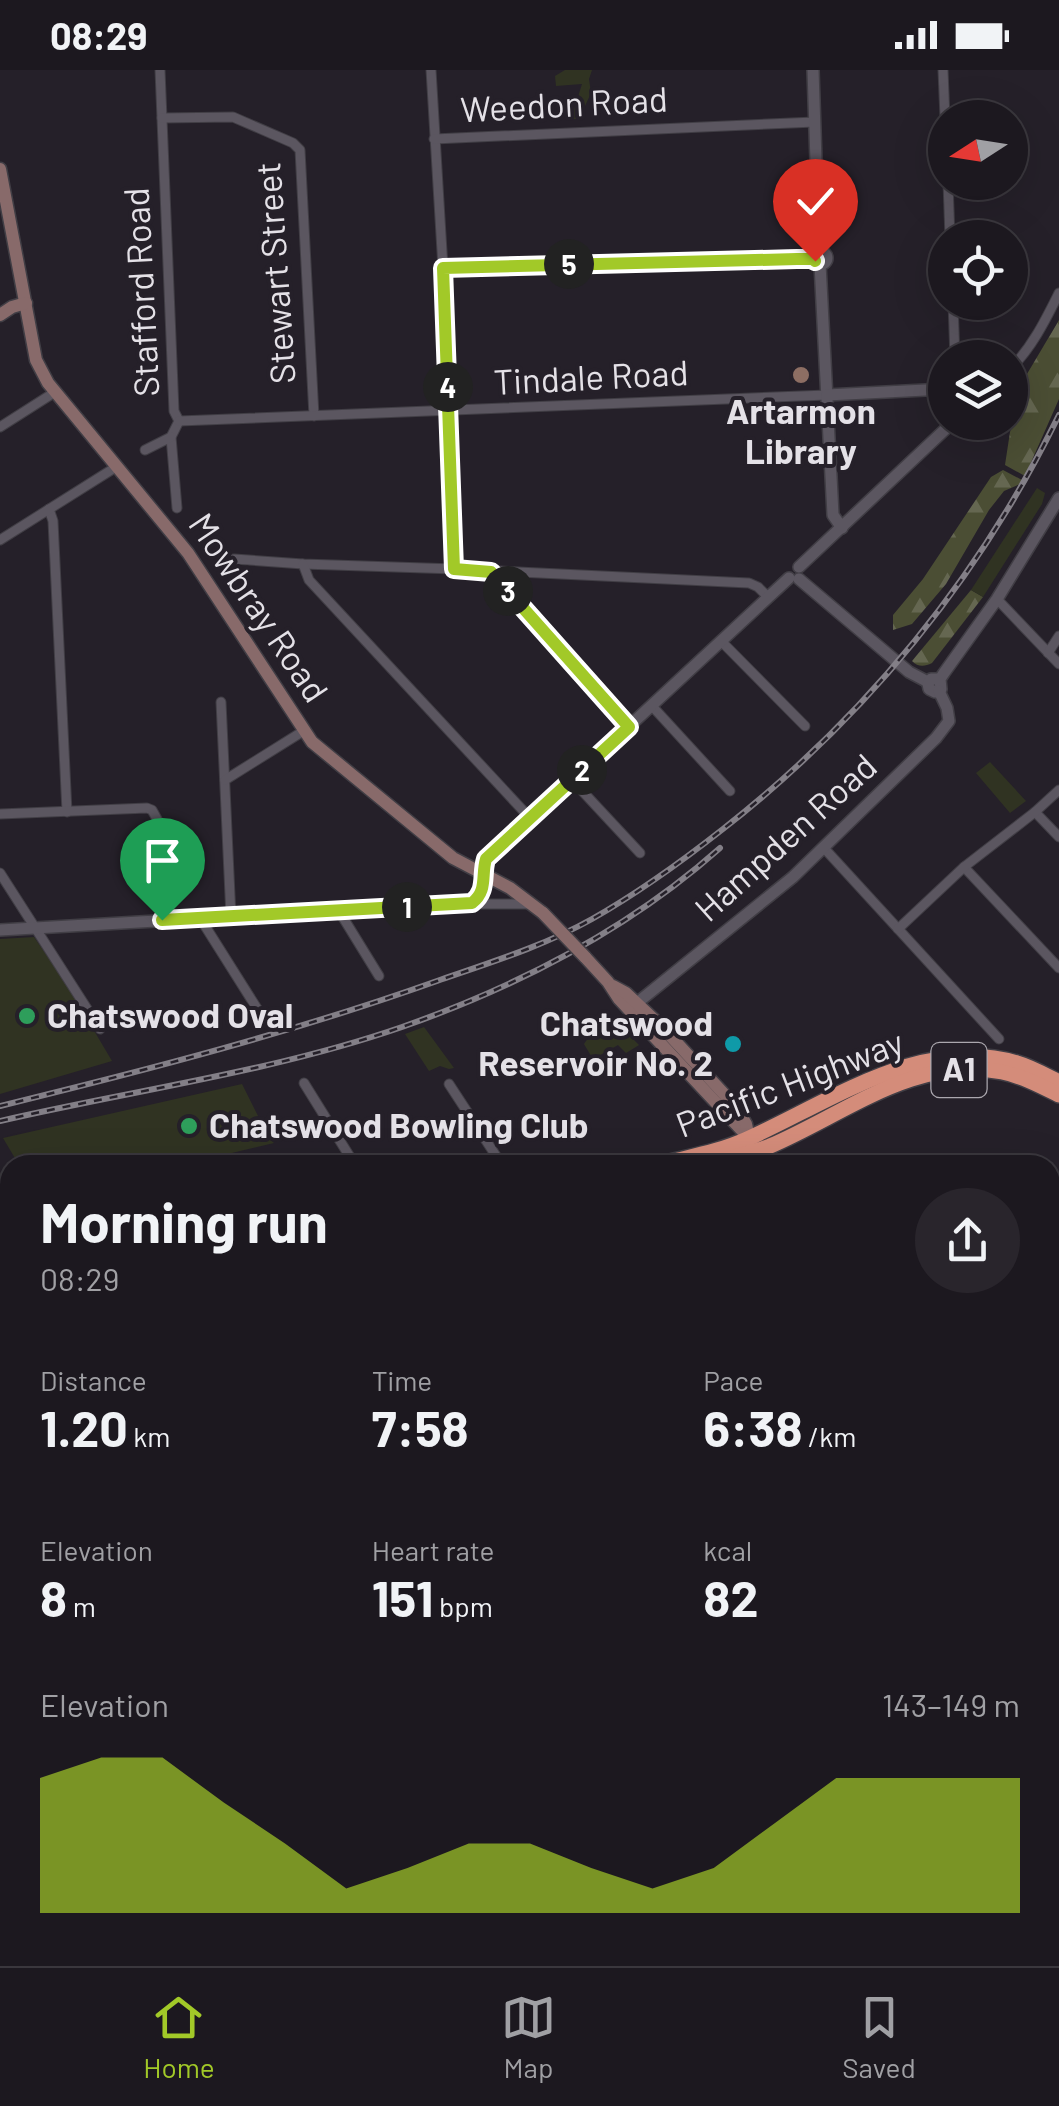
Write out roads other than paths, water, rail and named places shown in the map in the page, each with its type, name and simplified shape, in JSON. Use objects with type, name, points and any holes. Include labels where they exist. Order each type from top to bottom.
[{"type":"highway","name":"Pacific Highway","points":[[756,1151],[866,1081],[929,1062],[977,1057],[1002,1060],[1059,1082]]},
{"type":"highway","name":"Pacific Highway","points":[[699,1155],[756,1151],[879,1090],[932,1074],[959,1070],[1001,1072],[1059,1095]]},
{"type":"main road","name":"Mowbray Road","points":[[0,169],[38,366],[55,392],[188,553],[312,742],[454,858],[510,888],[540,910],[633,1006],[756,1151]]},
{"type":"main road","points":[[0,315],[26,303]]},
{"type":"street","name":"Stafford Road","points":[[160,70],[174,411],[179,422],[171,437],[178,508]]},
{"type":"street","points":[[431,70],[454,569]]},
{"type":"street","points":[[813,70],[818,258],[833,515],[842,528]]},
{"type":"street","points":[[943,70],[944,100]]},
{"type":"street","name":"Stewart Street","points":[[162,118],[233,117],[293,143],[300,150],[314,416]]},
{"type":"street","name":"Weedon Road","points":[[434,139],[816,122]]},
{"type":"street","points":[[443,268],[818,258]]},
{"type":"street","points":[[1028,348],[1059,292]]},
{"type":"street","name":"Tindale Road","points":[[179,422],[928,390]]},
{"type":"street","points":[[0,427],[55,392]]},
{"type":"street","points":[[145,450],[171,437]]},
{"type":"street","points":[[467,904],[481,894],[486,859],[795,575],[934,440]]},
{"type":"street","points":[[0,540],[116,466]]},
{"type":"street","points":[[795,575],[910,672],[936,684],[997,599],[1059,498]]},
{"type":"street","points":[[49,509],[53,521],[67,812]]},
{"type":"street","points":[[234,559],[750,582],[768,597]]},
{"type":"street","points":[[302,564],[309,580],[530,818]]},
{"type":"street","points":[[491,572],[629,727]]},
{"type":"street","points":[[997,599],[1059,664]]},
{"type":"street","points":[[1048,653],[1059,636]]},
{"type":"street","points":[[721,641],[805,726]]},
{"type":"street","name":"Hampden Road","points":[[633,1006],[792,877],[946,726],[950,714],[936,684]]},
{"type":"street","points":[[221,702],[232,917]]},
{"type":"street","points":[[652,706],[730,792]]},
{"type":"street","points":[[225,780],[305,730]]},
{"type":"street","points":[[572,780],[640,852]]},
{"type":"street","points":[[898,930],[964,867],[1059,790]]},
{"type":"street","points":[[0,814],[147,808],[156,818]]},
{"type":"street","points":[[1035,812],[1059,837]]},
{"type":"street","points":[[824,848],[999,1039]]},
{"type":"street","points":[[964,867],[1059,968]]},
{"type":"street","points":[[0,873],[100,1028]]},
{"type":"street","points":[[0,930],[467,904],[521,902],[540,910]]},
{"type":"street","points":[[339,910],[380,976]]},
{"type":"street","points":[[200,918],[263,1018]]},
{"type":"street","points":[[304,1083],[350,1155]]},
{"type":"street","points":[[449,1084],[495,1155]]},
{"type":"railway","points":[[0,1106],[220,1049],[383,1000],[555,938],[643,888],[775,786],[871,692],[955,588],[1028,475],[1059,415]]},
{"type":"railway","points":[[0,1121],[303,1056],[445,1011],[529,974],[609,930],[648,905],[720,848]]},
{"type":"place","name":"Artarmon Library","points":[[801,375]]},
{"type":"place","name":"Chatswood Oval","points":[[27,1016]]},
{"type":"place","name":"Chatswood Reservoir No. 2","points":[[733,1044]]},
{"type":"place","name":"Chatswood Bowling Club","points":[[189,1126]]}]
